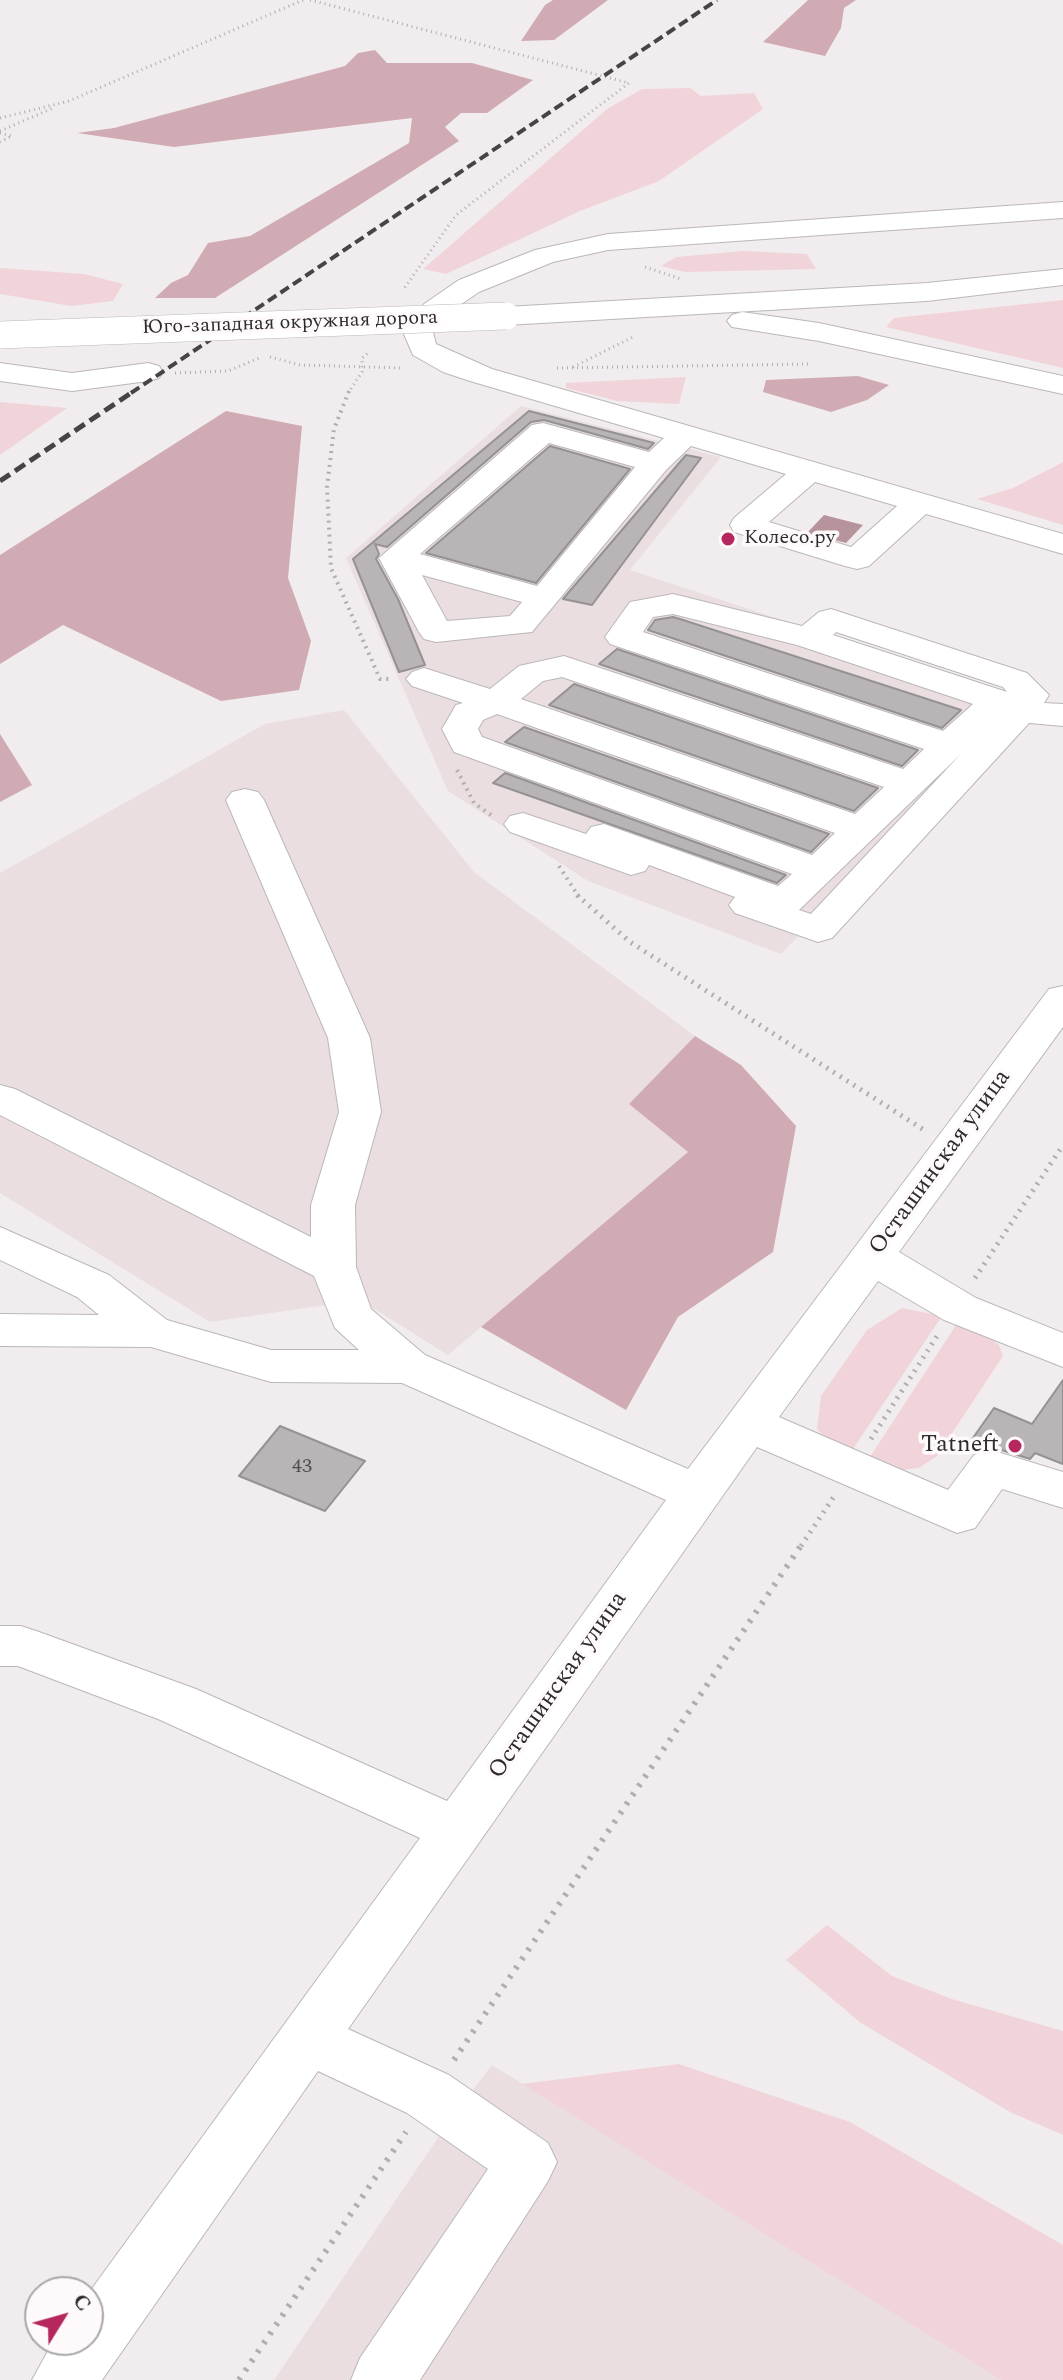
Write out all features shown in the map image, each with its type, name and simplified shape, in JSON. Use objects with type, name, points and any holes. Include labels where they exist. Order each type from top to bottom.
[{"type":"main road","points":[[1063,210],[608,242],[545,256],[493,274],[448,298],[420,324],[418,340],[437,358],[536,379],[684,436],[1063,544]]},
{"type":"main road","points":[[580,313],[927,292],[1063,277]]},
{"type":"main road","points":[[580,313],[719,318],[775,325],[1063,385]]},
{"type":"main road","name":"Юго-западная окружная дорога","points":[[0,335],[580,313]]},
{"type":"main road","points":[[0,372],[72,382],[160,373]]},
{"type":"main road","points":[[396,558],[543,432],[655,463]]},
{"type":"main road","points":[[396,558],[436,632],[520,625],[655,463],[684,436]]},
{"type":"main road","points":[[808,471],[746,525],[857,559],[919,503]]},
{"type":"main road","points":[[396,558],[545,598]]},
{"type":"main road","points":[[604,835],[784,902],[997,700],[809,638],[673,604],[642,609],[622,637],[949,745]]},
{"type":"main road","points":[[523,824],[818,930],[1020,712],[1031,695],[1015,680],[831,619],[809,638]]},
{"type":"main road","points":[[818,870],[467,744],[460,729],[469,713],[496,702],[531,673],[564,666],[909,783]]},
{"type":"main road","points":[[424,679],[860,829]]},
{"type":"main road","points":[[1020,712],[1063,715]]},
{"type":"main road","points":[[245,800],[349,1038],[360,1112],[333,1205],[333,1267],[351,1317],[408,1367],[697,1493]]},
{"type":"main road","name":"Осташинская улица","points":[[64,2380],[697,1493],[1063,998]]},
{"type":"main road","points":[[0,1098],[333,1267]]},
{"type":"main road","points":[[0,1242],[93,1286],[151,1331]]},
{"type":"main road","points":[[872,1257],[956,1307],[1063,1351]]},
{"type":"main road","points":[[0,1330],[151,1331],[271,1366],[408,1367]]},
{"type":"main road","points":[[750,1424],[957,1515],[991,1468],[1063,1490]]},
{"type":"main road","points":[[0,1646],[21,1646],[177,1704],[457,1830]]},
{"type":"main road","points":[[308,2039],[431,2095],[527,2162],[383,2380]]},
{"type":"path","points":[[0,132],[303,0]]},
{"type":"path","points":[[310,0],[629,83],[456,215],[395,300]]},
{"type":"path","points":[[0,118],[69,101]]},
{"type":"path","points":[[0,132],[12,136],[0,142]]},
{"type":"path","points":[[536,379],[570,368],[638,335]]},
{"type":"path","points":[[160,373],[228,371],[274,353]]},
{"type":"path","points":[[265,356],[300,365],[412,368]]},
{"type":"path","points":[[570,368],[808,364]]},
{"type":"path","points":[[239,2380],[852,1469],[1063,1145]]},
{"type":"shaded area","points":[[553,0],[608,0],[554,40],[521,41],[545,5]]},
{"type":"shaded area","points":[[808,0],[856,0],[844,8],[841,28],[825,56],[763,42]]},
{"type":"shaded area","points":[[375,50],[387,63],[472,63],[533,80],[487,113],[461,113],[445,127],[459,141],[215,298],[155,298],[171,283],[188,275],[208,243],[250,236],[409,143],[412,118],[174,147],[77,133],[114,128],[345,66],[358,53]]},
{"type":"shaded area","points":[[690,88],[701,96],[754,93],[763,109],[659,181],[580,211],[446,274],[423,269],[607,109],[642,89]]},
{"type":"shaded area","points":[[743,251],[807,254],[816,269],[685,272],[661,266],[676,257]]},
{"type":"shaded area","points":[[0,268],[84,274],[123,284],[113,301],[71,306],[0,294]]},
{"type":"shaded area","points":[[1063,300],[1063,368],[886,327],[894,318]]},
{"type":"shaded area","points":[[858,376],[889,385],[867,400],[831,412],[763,392],[766,380]]},
{"type":"shaded area","points":[[686,377],[679,404],[617,401],[566,388],[566,383]]},
{"type":"shaded area","points":[[0,402],[67,408],[0,455]]},
{"type":"shaded area","points":[[521,406],[721,457],[630,570],[1023,699],[781,954],[588,881],[448,791],[346,558]]},
{"type":"shaded area","points":[[226,411],[302,426],[288,578],[311,641],[299,690],[221,701],[63,625],[0,664],[0,555]]},
{"type":"shaded area","points":[[1063,462],[1063,525],[977,499],[1013,488]]},
{"type":"shaded area","points":[[824,515],[863,525],[846,543],[807,533]]},
{"type":"shaded area","points":[[344,710],[474,872],[695,1036],[629,1104],[688,1152],[448,1355],[360,1300],[210,1322],[0,1193],[0,873],[265,724]]},
{"type":"shaded area","points":[[0,734],[32,785],[0,802]]},
{"type":"shaded area","points":[[695,1036],[741,1065],[796,1126],[773,1252],[678,1317],[626,1410],[481,1327],[688,1152],[629,1104]]},
{"type":"shaded area","points":[[902,1308],[942,1316],[849,1455],[836,1449],[817,1429],[821,1396],[867,1330]]},
{"type":"shaded area","points":[[958,1322],[986,1335],[999,1345],[1003,1356],[937,1456],[919,1468],[902,1470],[866,1463]]},
{"type":"shaded area","points":[[827,1925],[892,1976],[952,1999],[1063,2031],[1063,2135],[1010,2112],[861,2023],[786,1960]]},
{"type":"shaded area","points":[[679,2064],[850,2122],[1063,2245],[1063,2380],[1001,2380],[522,2084]]},
{"type":"shaded area","points":[[492,2065],[1001,2380],[274,2380],[454,2114]]},
{"type":"building","points":[[529,411],[654,443],[648,449],[544,420],[531,422],[387,547],[375,544],[379,554],[376,559],[398,599],[425,665],[399,672],[353,559]]},
{"type":"building","points":[[550,446],[630,469],[536,583],[426,553]]},
{"type":"building","points":[[686,455],[701,458],[592,605],[563,599]]},
{"type":"building","points":[[673,617],[961,710],[942,728],[648,630],[655,620]]},
{"type":"building","points":[[617,649],[918,750],[902,766],[599,664]]},
{"type":"building","points":[[574,684],[878,788],[854,811],[549,705]]},
{"type":"building","points":[[524,727],[829,834],[811,852],[505,742]]},
{"type":"building","points":[[505,773],[786,875],[777,883],[493,783]]},
{"type":"building","points":[[1063,1380],[1063,1464],[1035,1453],[1030,1459],[992,1447],[980,1450],[968,1445],[994,1408],[1032,1424]]},
{"type":"building","points":[[280,1426],[365,1461],[325,1511],[239,1476]]},
{"type":"railway","points":[[131,393],[717,0]]},
{"type":"railway","points":[[0,481],[134,391]]},
{"type":"place","name":"Колесо.ру","points":[[728,539]]},
{"type":"place","name":"Tatneft","points":[[1015,1446]]}]
